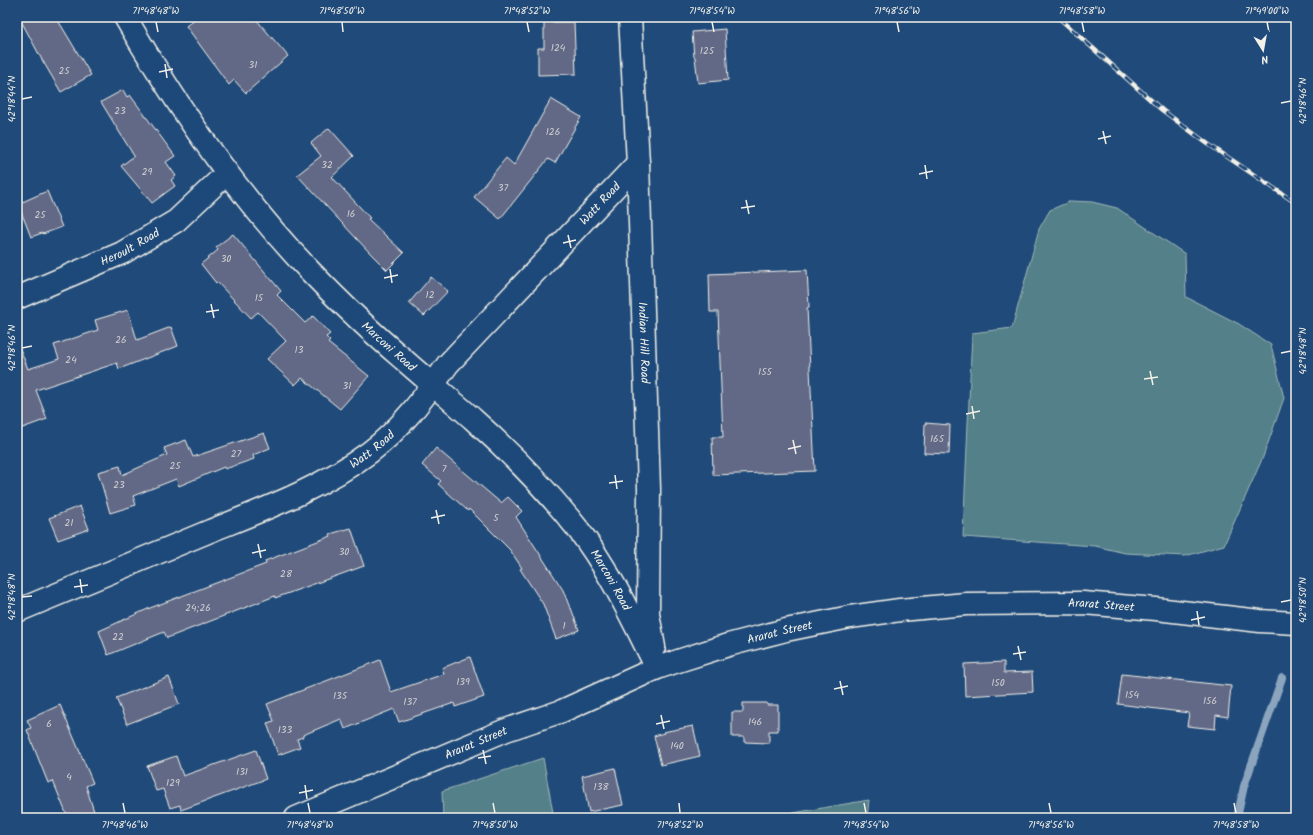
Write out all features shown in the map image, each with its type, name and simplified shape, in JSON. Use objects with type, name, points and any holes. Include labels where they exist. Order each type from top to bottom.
[{"type":"street","name":"Marconi Road","points":[[125,17],[167,86],[227,173],[259,215],[311,271],[379,338],[508,451],[578,530],[622,601],[658,668]]},
{"type":"street","name":"Indian Hill Road","points":[[630,17],[638,163],[649,488],[648,614],[658,668]]},
{"type":"street","name":"Watt Road","points":[[17,611],[279,503],[328,479],[358,460],[389,436],[406,419],[448,364],[638,163]]},
{"type":"street","name":"Heroult Road","points":[[17,298],[122,253],[176,221],[227,173]]},
{"type":"street","name":"Ararat Street","points":[[296,818],[506,730],[562,711],[658,668],[728,645],[786,630],[850,617],[900,610],[966,604],[1083,604],[1142,608],[1260,621],[1296,623]]},
{"type":"green space","points":[[1071,201],[1092,202],[1117,208],[1185,254],[1186,297],[1239,324],[1271,345],[1284,398],[1263,457],[1224,545],[1185,556],[1125,553],[1095,546],[963,537],[972,333],[1012,328],[1039,229],[1050,210]]},
{"type":"green space","points":[[543,758],[554,818],[443,818],[442,791]]},
{"type":"green space","points":[[869,800],[867,818],[764,818]]},
{"type":"building","points":[[19,17],[56,17],[91,75],[61,92]]},
{"type":"building","points":[[197,17],[254,17],[288,56],[246,93],[234,80],[229,85],[186,26]]},
{"type":"building","points":[[544,22],[574,22],[576,74],[538,75],[538,48],[544,48]]},
{"type":"building","points":[[725,29],[728,80],[698,83],[692,32]]},
{"type":"building","points":[[123,90],[127,97],[130,95],[175,156],[166,162],[176,176],[171,180],[175,186],[152,203],[121,166],[134,156],[101,102]]},
{"type":"building","points":[[551,99],[581,117],[555,163],[548,159],[500,219],[474,197],[506,158],[514,165]]},
{"type":"building","points":[[329,128],[354,156],[332,177],[370,218],[368,219],[404,253],[387,270],[297,175],[321,156],[311,143]]},
{"type":"building","points":[[47,191],[62,227],[31,237],[18,204]]},
{"type":"building","points":[[233,234],[281,291],[277,295],[305,323],[313,316],[330,334],[326,337],[330,341],[328,343],[369,376],[340,409],[302,378],[295,385],[267,359],[286,341],[258,312],[251,318],[217,282],[216,283],[201,264],[218,250],[216,247]]},
{"type":"building","points":[[807,270],[809,307],[807,308],[815,471],[713,475],[712,437],[723,437],[718,312],[710,312],[709,274]]},
{"type":"building","points":[[431,277],[448,291],[424,316],[409,303]]},
{"type":"building","points":[[128,310],[137,340],[171,327],[178,346],[119,369],[117,363],[36,390],[47,419],[17,430],[17,346],[19,346],[28,369],[59,359],[54,345],[98,330],[95,320]]},
{"type":"building","points":[[925,423],[950,425],[949,454],[924,453]]},
{"type":"building","points":[[264,433],[270,448],[253,455],[254,459],[225,469],[224,467],[179,486],[176,479],[133,496],[136,505],[110,513],[98,472],[120,466],[122,475],[167,455],[164,448],[186,440],[193,457]]},
{"type":"building","points":[[436,448],[501,503],[508,497],[522,511],[516,517],[563,590],[579,630],[556,639],[543,604],[520,569],[522,568],[510,550],[469,509],[468,511],[438,484],[441,481],[422,465]]},
{"type":"building","points":[[80,506],[89,529],[58,540],[49,518]]},
{"type":"building","points":[[351,528],[364,566],[275,598],[275,596],[167,638],[164,632],[108,655],[99,631],[150,608],[266,564],[265,561],[331,536],[330,534]]},
{"type":"building","points":[[470,657],[484,697],[455,707],[454,703],[399,722],[394,709],[345,729],[341,719],[303,735],[303,737],[297,739],[300,747],[278,755],[267,723],[274,721],[267,704],[380,660],[391,692],[444,674],[442,668]]},
{"type":"building","points":[[1004,662],[1004,673],[1032,672],[1033,692],[965,696],[964,664]]},
{"type":"building","points":[[1122,674],[1231,686],[1228,717],[1216,715],[1215,729],[1187,726],[1189,713],[1118,704]]},
{"type":"building","points":[[169,677],[179,704],[127,724],[116,698]]},
{"type":"building","points":[[743,703],[767,703],[767,705],[778,705],[778,731],[769,731],[769,743],[744,742],[744,737],[732,737],[732,712],[743,712]]},
{"type":"building","points":[[60,705],[93,783],[86,786],[96,818],[68,818],[53,781],[48,783],[27,730],[31,728],[27,720]]},
{"type":"building","points":[[693,726],[700,756],[661,765],[654,736],[664,733],[663,732]]},
{"type":"building","points":[[256,750],[266,779],[181,810],[180,805],[170,808],[163,789],[156,791],[147,766],[176,756],[183,776]]},
{"type":"building","points":[[615,768],[623,805],[589,812],[582,776]]},
{"type":"waterway","points":[[1237,818],[1244,786],[1282,678]]},
{"type":"railway","points":[[1058,17],[1162,110],[1208,144],[1296,203]]}]
